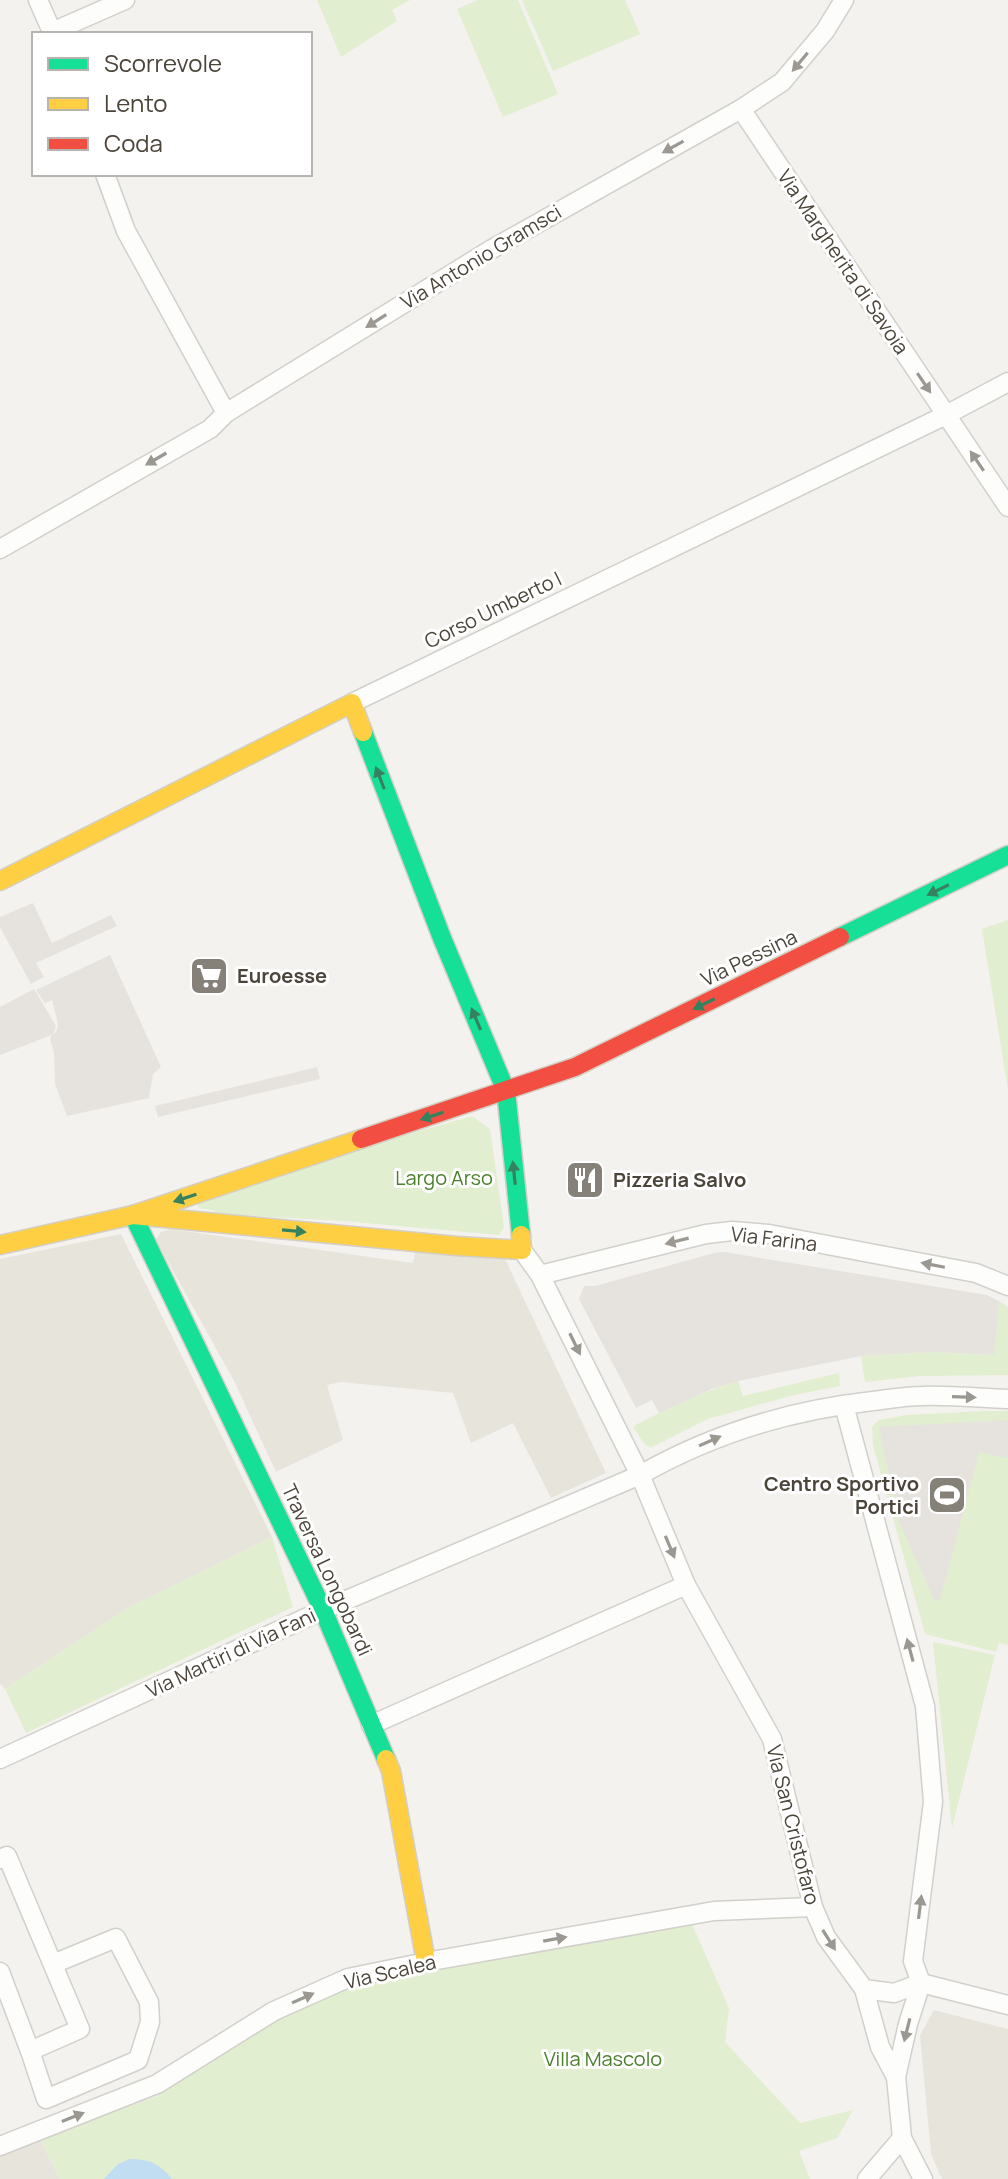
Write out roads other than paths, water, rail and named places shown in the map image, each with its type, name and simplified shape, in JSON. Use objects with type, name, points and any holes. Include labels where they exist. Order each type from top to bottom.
[{"type":"street","points":[[38,0],[52,32]]},
{"type":"street","points":[[54,32],[125,0]]},
{"type":"street","name":"Via Antonio Gramsci","points":[[0,549],[210,429],[226,413],[492,249],[741,109],[782,82],[825,31],[844,0]]},
{"type":"street","name":"Via Margherita di Savoia","points":[[741,109],[1008,507]]},
{"type":"street","points":[[106,176],[126,231],[226,413]]},
{"type":"street","name":"Corso Umberto I","points":[[0,881],[352,703],[1008,382]]},
{"type":"street","points":[[352,703],[442,938],[506,1091],[522,1250],[540,1275]]},
{"type":"street","name":"Via Pessina","points":[[506,1091],[575,1067],[1008,855]]},
{"type":"street","points":[[0,1245],[133,1215],[506,1091]]},
{"type":"street","points":[[133,1215],[522,1250]]},
{"type":"street","name":"Traversa Longobardi","points":[[133,1215],[323,1610],[391,1771],[426,1962]]},
{"type":"street","name":"Via Farina","points":[[540,1275],[706,1234],[732,1231],[769,1234],[976,1273],[1008,1286]]},
{"type":"street","name":"Via San Cristofaro","points":[[540,1275],[640,1475],[686,1585],[772,1739],[813,1907],[826,1937],[864,1989]]},
{"type":"street","points":[[640,1475],[733,1431],[794,1414],[921,1396],[1008,1399]]},
{"type":"street","points":[[844,1405],[925,1706],[933,1802],[913,1961],[921,1983],[896,2077],[902,2138],[923,2179]]},
{"type":"street","name":"Via Martiri di Via Fani","points":[[0,1759],[323,1610],[640,1475]]},
{"type":"street","points":[[371,1725],[686,1585]]},
{"type":"street","points":[[0,1859],[7,1856],[80,2029],[30,2051]]},
{"type":"street","name":"Via Scalea","points":[[0,2146],[157,2084],[274,2011],[348,1978],[714,1911],[813,1907]]},
{"type":"street","points":[[2,1984],[46,2099],[138,2060],[150,2022],[149,2002],[116,1938],[53,1964]]},
{"type":"street","points":[[896,2077],[880,2047],[864,1989],[894,1993],[921,1983],[1008,2005]]},
{"type":"street","points":[[867,2179],[902,2138]]},
{"type":"water","points":[[130,2159],[154,2163],[172,2179],[104,2179],[118,2164]]},
{"type":"place","name":"Euroesse","points":[[209,976]]},
{"type":"place","name":"Pizzeria Salvo","points":[[585,1180]]},
{"type":"place","name":"Centro Sportivo Portici","points":[[947,1495]]},
{"type":"park label","name":"Largo Arso","points":[[444,1178]]},
{"type":"park label","name":"Villa Mascolo","points":[[603,2059]]}]
